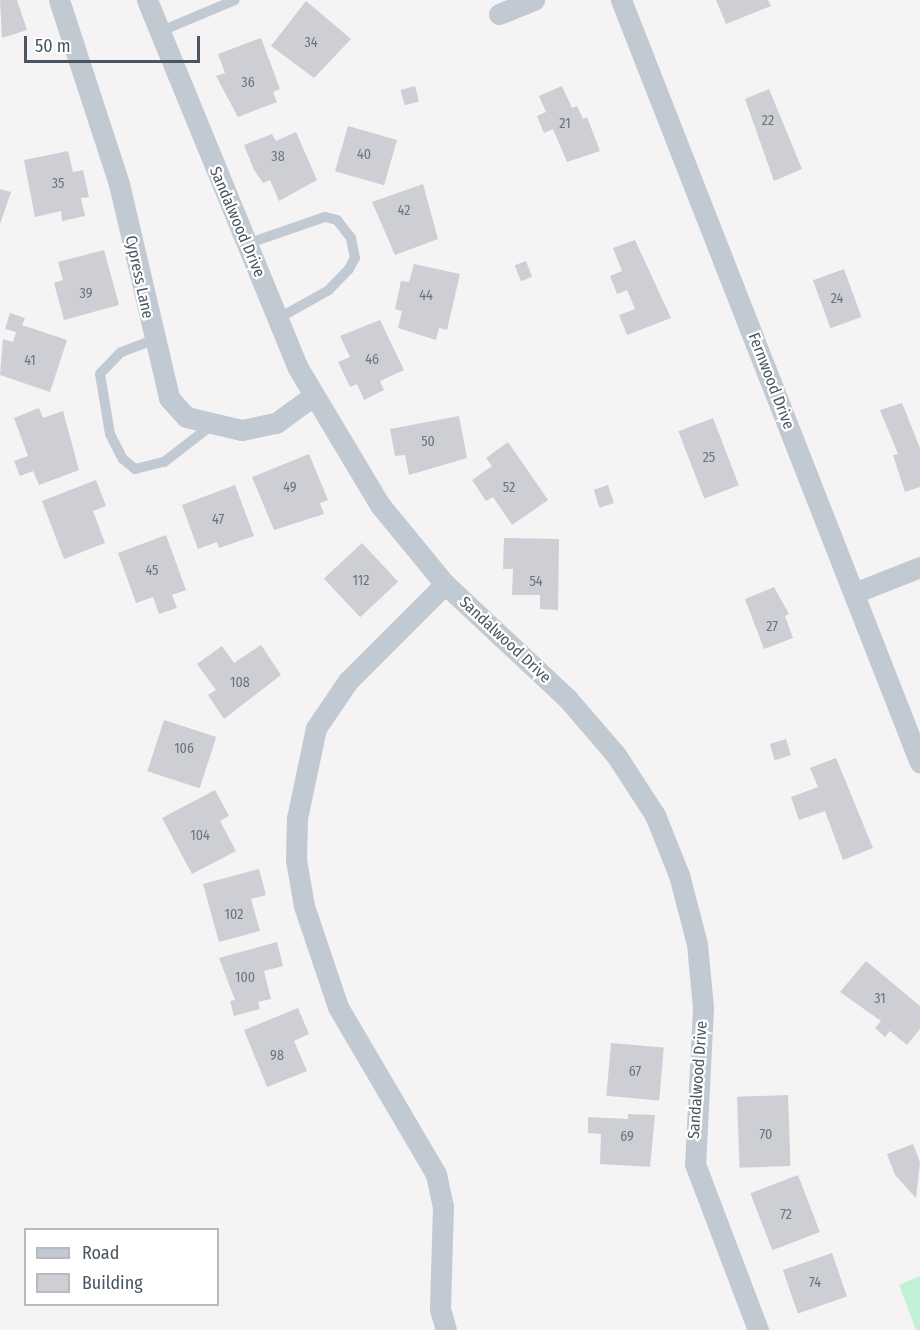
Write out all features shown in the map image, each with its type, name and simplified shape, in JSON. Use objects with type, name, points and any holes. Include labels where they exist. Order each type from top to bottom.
[{"type":"street","name":"Cypress Lane","points":[[59,0],[119,184],[153,340],[169,398],[186,417],[211,426],[242,430],[276,423],[313,396]]},
{"type":"street","name":"Sandalwood Drive","points":[[147,0],[247,244],[313,396],[380,505],[445,584],[567,698],[616,755],[655,815],[680,875],[697,944],[703,1008],[692,1135],[695,1164],[758,1330]]},
{"type":"street","points":[[499,14],[534,0]]},
{"type":"street","name":"Fernwood Drive","points":[[621,0],[920,762]]},
{"type":"street","points":[[854,592],[920,567]]},
{"type":"street","name":"Sandalwood Drive","points":[[445,584],[348,681],[316,728],[297,818],[296,860],[304,906],[338,1007],[436,1174],[443,1206],[440,1309],[446,1330]]},
{"type":"lane","points":[[159,32],[235,0]]},
{"type":"lane","points":[[247,244],[325,218],[338,220],[351,238],[354,258],[349,269],[330,290],[279,318]]},
{"type":"lane","points":[[153,340],[114,356],[100,374],[110,434],[123,459],[135,469],[164,462],[211,426]]},
{"type":"green space","points":[[920,1276],[920,1330],[916,1330],[899,1285]]},
{"type":"building","points":[[0,0],[17,0],[27,30],[2,38]]},
{"type":"building","points":[[716,0],[768,0],[771,6],[726,24]]},
{"type":"building","points":[[306,1],[351,39],[314,78],[271,46]]},
{"type":"building","points":[[261,38],[280,89],[273,92],[277,102],[238,117],[216,76],[225,73],[218,54]]},
{"type":"building","points":[[415,86],[419,101],[405,105],[401,90]]},
{"type":"building","points":[[562,86],[572,108],[577,106],[583,119],[587,117],[600,151],[567,162],[553,129],[544,133],[537,116],[546,112],[539,96]]},
{"type":"building","points":[[769,89],[802,169],[774,181],[745,99]]},
{"type":"building","points":[[348,126],[397,140],[384,185],[335,171]]},
{"type":"building","points":[[296,132],[317,180],[279,201],[270,180],[263,183],[254,170],[244,145],[272,134],[276,141]]},
{"type":"building","points":[[68,151],[73,172],[83,170],[89,197],[81,198],[85,216],[62,221],[61,211],[35,217],[24,160]]},
{"type":"building","points":[[423,184],[438,239],[395,255],[372,202]]},
{"type":"building","points":[[0,189],[11,192],[0,224]]},
{"type":"building","points":[[635,240],[671,318],[627,335],[619,315],[635,309],[627,290],[617,294],[610,276],[622,271],[613,248]]},
{"type":"building","points":[[104,250],[119,305],[64,320],[54,283],[63,280],[58,262]]},
{"type":"building","points":[[526,261],[532,277],[521,281],[515,265]]},
{"type":"building","points":[[414,264],[460,274],[447,330],[439,328],[436,340],[398,328],[402,311],[395,309],[401,281],[409,282]]},
{"type":"building","points":[[844,269],[861,317],[830,328],[813,280]]},
{"type":"building","points":[[10,313],[25,318],[22,325],[67,340],[50,392],[0,375],[3,339],[13,342],[16,332],[5,329]]},
{"type":"building","points":[[380,320],[404,370],[380,381],[384,390],[364,400],[357,384],[350,387],[338,362],[350,357],[340,336]]},
{"type":"building","points":[[902,403],[920,448],[920,487],[905,492],[893,455],[898,454],[880,410]]},
{"type":"building","points":[[39,408],[43,418],[63,411],[79,470],[39,485],[33,471],[20,476],[14,461],[28,456],[14,418]]},
{"type":"building","points":[[459,416],[467,458],[409,475],[405,455],[395,456],[390,429]]},
{"type":"building","points":[[713,418],[739,485],[704,498],[678,431]]},
{"type":"building","points":[[508,442],[548,500],[512,525],[493,497],[486,501],[472,480],[492,466],[486,458]]},
{"type":"building","points":[[309,454],[328,500],[320,503],[324,514],[274,530],[252,477]]},
{"type":"building","points":[[96,480],[106,506],[93,511],[105,543],[64,559],[42,501]]},
{"type":"building","points":[[235,485],[254,536],[219,548],[217,542],[198,549],[182,505]]},
{"type":"building","points":[[608,485],[614,503],[600,508],[594,490]]},
{"type":"building","points":[[166,535],[186,590],[172,595],[177,608],[159,614],[153,597],[136,603],[118,553]]},
{"type":"building","points":[[504,538],[559,539],[558,610],[540,609],[540,595],[512,595],[513,569],[503,569]]},
{"type":"building","points":[[362,543],[398,582],[360,617],[324,578]]},
{"type":"building","points":[[774,587],[789,614],[785,616],[793,638],[764,649],[745,599]]},
{"type":"building","points":[[261,645],[281,675],[224,719],[208,695],[216,690],[197,664],[222,646],[234,663]]},
{"type":"building","points":[[164,720],[216,737],[200,788],[147,771]]},
{"type":"building","points":[[786,739],[791,755],[775,760],[770,744]]},
{"type":"building","points":[[836,758],[873,848],[843,860],[825,811],[799,820],[791,797],[818,787],[810,768]]},
{"type":"building","points":[[215,790],[229,816],[220,821],[236,851],[192,874],[162,818]]},
{"type":"building","points":[[259,869],[266,895],[251,899],[260,931],[219,942],[203,884]]},
{"type":"building","points":[[277,942],[283,966],[264,971],[271,999],[258,1002],[260,1009],[234,1016],[230,1001],[235,1000],[219,958]]},
{"type":"building","points":[[866,961],[920,1006],[920,1029],[907,1045],[890,1031],[885,1037],[875,1028],[881,1021],[840,992]]},
{"type":"building","points":[[298,1008],[309,1034],[294,1041],[307,1071],[267,1087],[244,1030]]},
{"type":"building","points":[[611,1043],[664,1048],[659,1100],[606,1096]]},
{"type":"building","points":[[788,1095],[790,1166],[740,1168],[737,1097]]},
{"type":"building","points":[[628,1114],[655,1115],[650,1167],[600,1164],[601,1134],[588,1133],[588,1117],[628,1119]]},
{"type":"building","points":[[913,1144],[920,1162],[916,1198],[895,1175],[887,1154]]},
{"type":"building","points":[[798,1175],[820,1232],[772,1250],[750,1193]]},
{"type":"building","points":[[832,1253],[847,1296],[798,1313],[783,1270]]}]
